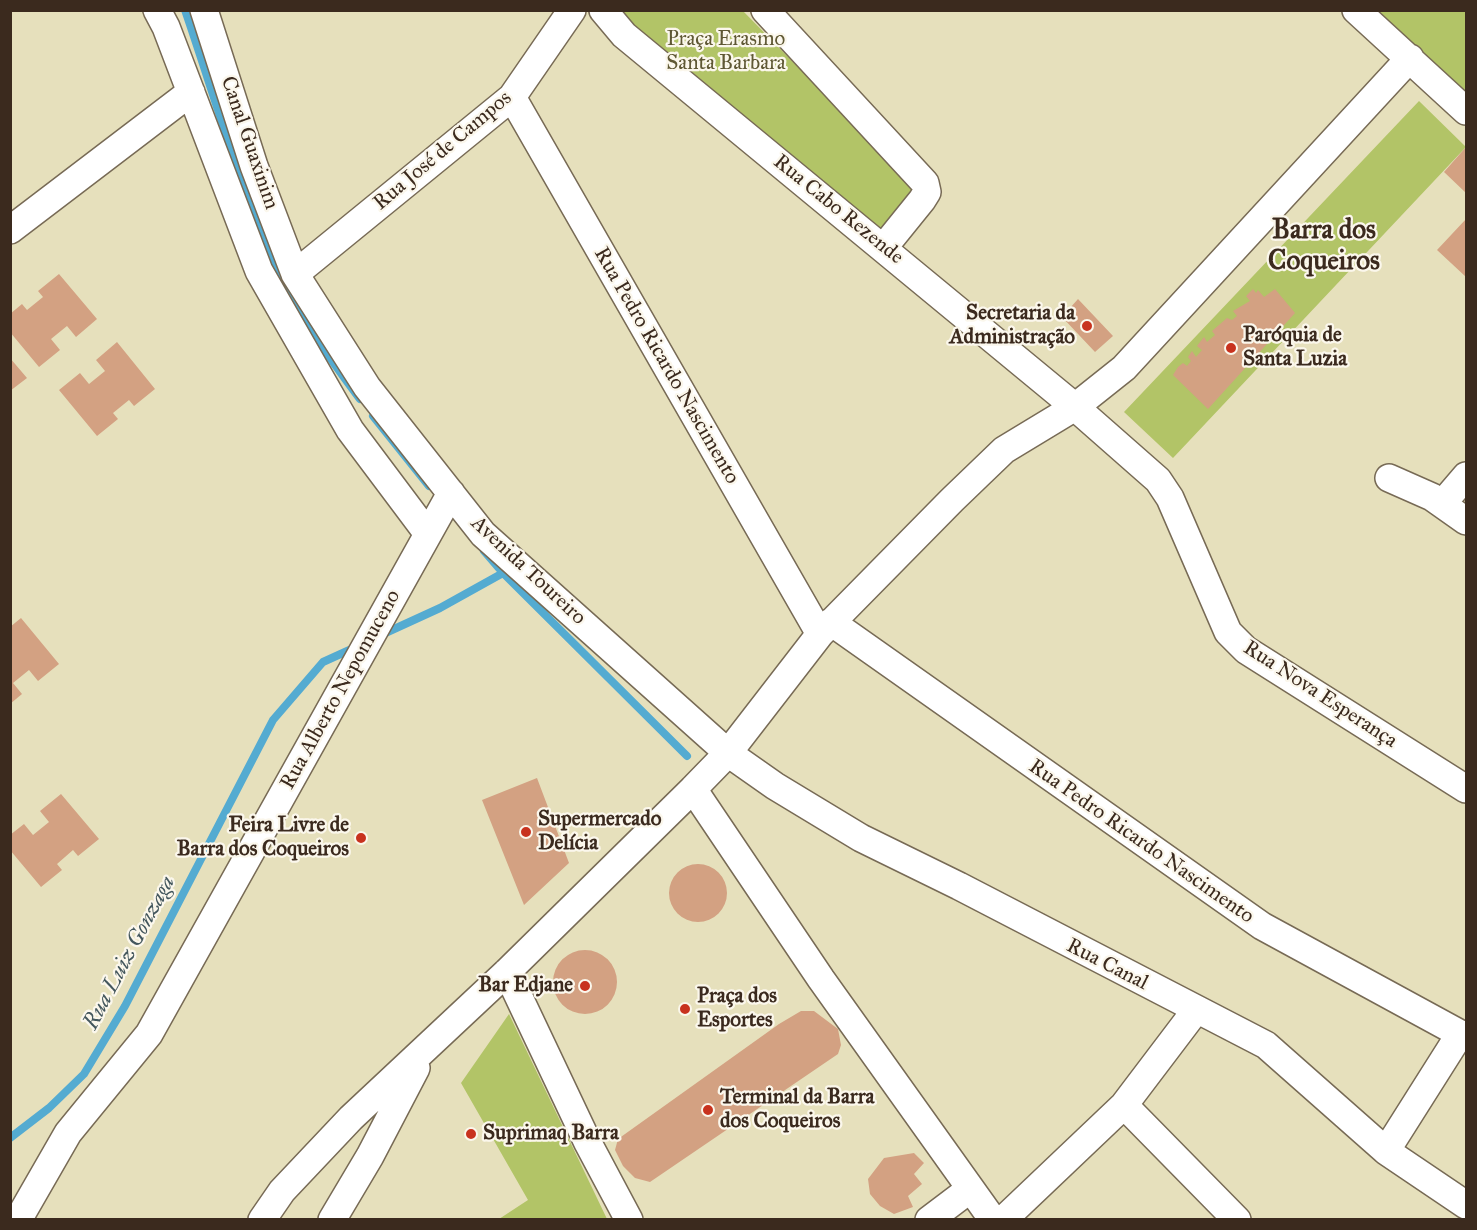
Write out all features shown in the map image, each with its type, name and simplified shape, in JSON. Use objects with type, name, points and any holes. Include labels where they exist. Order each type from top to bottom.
[{"type":"street","points":[[157,10],[191,92],[259,271],[350,429],[428,534]]},
{"type":"street","name":"Canal Guaxinim","points":[[204,10],[254,166],[295,274]]},
{"type":"street","name":"Rua José de Campos","points":[[295,274],[512,97],[572,10]]},
{"type":"street","name":"Rua Cabo Rezende","points":[[603,10],[624,35],[884,247],[1075,407]]},
{"type":"street","points":[[765,10],[925,183],[927,192],[922,200],[884,247]]},
{"type":"street","points":[[1356,10],[1467,111]]},
{"type":"street","points":[[262,1220],[282,1191],[339,1131],[507,972],[728,753],[826,628],[1004,450],[1075,407],[1124,368],[1410,58]]},
{"type":"street","points":[[10,230],[191,92]]},
{"type":"street","name":"Rua Pedro Ricardo Nascimento","points":[[512,97],[826,628],[1262,926],[1463,1035]]},
{"type":"street","name":"Avenida Toureiro","points":[[295,274],[367,387],[483,534],[728,753]]},
{"type":"street","name":"Rua Nova Esperança","points":[[1075,407],[1158,480],[1170,498],[1228,632],[1246,650],[1467,789]]},
{"type":"street","points":[[1442,504],[1467,476]]},
{"type":"street","points":[[1389,478],[1442,504],[1467,521]]},
{"type":"street","name":"Rua Alberto Nepomuceno","points":[[18,1220],[68,1133],[149,1034],[452,493]]},
{"type":"street","name":"Rua Canal","points":[[728,753],[814,812],[861,838],[959,886],[1196,1011],[1266,1045],[1386,1151],[1467,1205]]},
{"type":"street","points":[[693,789],[821,979],[993,1220]]},
{"type":"street","points":[[507,972],[588,1143],[629,1220]]},
{"type":"street","points":[[1004,1220],[1124,1105],[1196,1011]]},
{"type":"street","points":[[1386,1151],[1463,1035]]},
{"type":"street","points":[[332,1220],[370,1156],[424,1051]]},
{"type":"street","points":[[1124,1105],[1237,1220]]},
{"type":"street","points":[[339,1131],[370,1156]]},
{"type":"street","points":[[929,1220],[970,1189]]},
{"type":"green space","name":"Praça Erasmo Santa Barbara","points":[[616,11],[743,11],[916,187],[883,236],[625,22]]},
{"type":"green space","points":[[1361,11],[1466,11],[1466,99]]},
{"type":"green space","points":[[1419,101],[1466,147],[1173,458],[1124,412]]},
{"type":"green space","points":[[509,1014],[607,1219],[499,1219],[528,1200],[461,1083]]},
{"type":"building","points":[[1466,147],[1466,193],[1444,172]]},
{"type":"building","points":[[1466,219],[1466,277],[1437,250]]},
{"type":"building","points":[[59,274],[97,319],[76,337],[67,326],[51,339],[60,350],[39,367],[10,332],[10,314],[22,304],[27,310],[43,297],[38,291]]},
{"type":"building","name":"Paróquia de Santa Luzia","points":[[1253,289],[1256,293],[1258,290],[1264,297],[1275,289],[1295,313],[1208,409],[1173,375],[1183,363],[1187,366],[1191,361],[1188,357],[1192,351],[1196,357],[1202,350],[1197,346],[1204,337],[1207,342],[1215,335],[1212,331],[1227,318],[1232,320],[1237,316],[1233,311],[1250,301],[1246,296]]},
{"type":"building","name":"Secretaria da Administração","points":[[1078,299],[1113,336],[1095,352],[1062,317]]},
{"type":"building","points":[[117,342],[155,389],[134,406],[129,400],[113,413],[118,419],[97,436],[59,390],[80,373],[89,384],[105,371],[96,360]]},
{"type":"building","points":[[10,358],[27,378],[10,391]]},
{"type":"building","points":[[21,618],[59,664],[38,681],[29,670],[13,683],[22,694],[10,704],[10,627]]},
{"type":"building","name":"Supermercado Delícia","points":[[537,778],[569,863],[524,905],[482,800]]},
{"type":"building","points":[[61,794],[99,839],[78,856],[73,850],[57,864],[62,870],[41,887],[10,850],[10,835],[24,824],[33,835],[49,822],[40,811]]},
{"type":"building","points":[[698,864],[714,869],[722,877],[727,893],[722,909],[714,917],[698,922],[682,917],[674,909],[669,893],[674,877],[682,869]]},
{"type":"building","name":"Bar Edjane","points":[[585,950],[603,956],[611,964],[617,982],[611,1000],[603,1008],[585,1014],[567,1008],[559,1000],[553,982],[559,964],[567,956]]},
{"type":"building","name":"Terminal da Barra dos Coqueiros","points":[[801,1011],[814,1011],[838,1029],[841,1045],[838,1054],[650,1182],[635,1178],[623,1166],[615,1150],[618,1139],[779,1024]]},
{"type":"building","points":[[914,1153],[924,1163],[914,1174],[922,1184],[908,1196],[913,1207],[894,1214],[880,1206],[870,1194],[868,1179],[884,1158]]},
{"type":"waterway","points":[[185,10],[230,147],[268,248],[299,310],[329,357],[360,399]]},
{"type":"waterway","points":[[373,416],[429,486]]},
{"type":"waterway","points":[[484,551],[503,573],[687,756]]},
{"type":"waterway","name":"Rua Luiz Gonzaga","points":[[381,635],[440,608],[503,573]]},
{"type":"waterway","name":"Rua Luiz Gonzaga","points":[[10,1138],[49,1108],[84,1074],[125,1006],[273,720],[323,662],[356,647]]},
{"type":"place","name":"Secretaria da Administração","points":[[1087,326]]},
{"type":"place","name":"Paróquia de Santa Luzia","points":[[1231,348]]},
{"type":"place","name":"Supermercado Delícia","points":[[526,832]]},
{"type":"place","name":"Feira Livre de Barra dos Coqueiros","points":[[361,838]]},
{"type":"place","name":"Bar Edjane","points":[[585,986]]},
{"type":"place","name":"Praça dos Esportes","points":[[685,1009]]},
{"type":"place","name":"Terminal da Barra dos Coqueiros","points":[[708,1110]]},
{"type":"place","name":"Suprimaq Barra","points":[[471,1134]]},
{"type":"district","name":"Barra dos Coqueiros","points":[[1324,246]]}]
